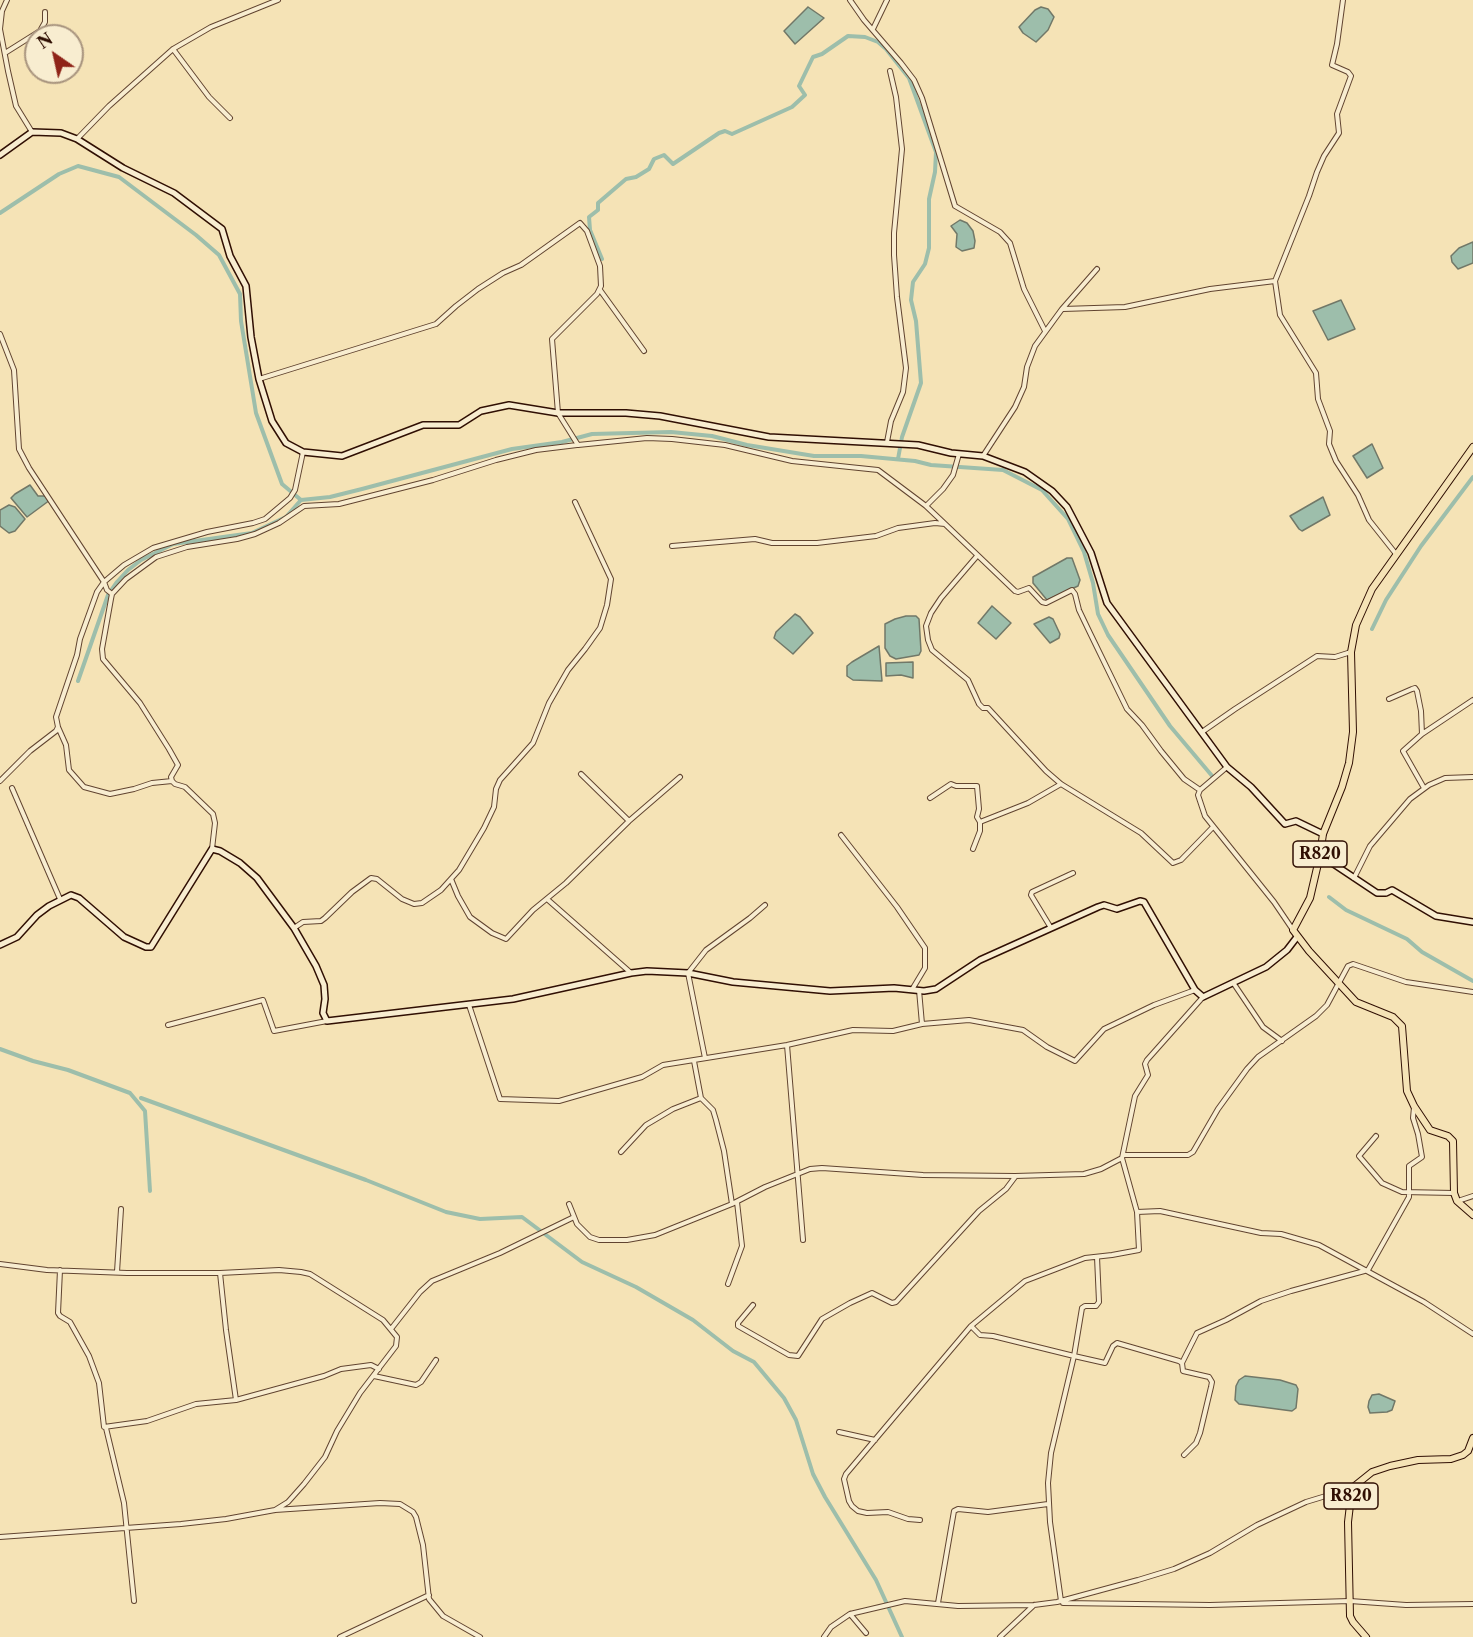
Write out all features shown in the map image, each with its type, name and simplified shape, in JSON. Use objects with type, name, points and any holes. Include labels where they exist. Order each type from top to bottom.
[{"type":"main road","name":"R820","points":[[1293,930],[1310,898],[1323,834],[1342,787],[1353,741],[1352,652],[1356,625],[1372,589],[1473,447]]},
{"type":"main road","points":[[1293,930],[1356,1002],[1393,1017],[1402,1026],[1407,1091],[1430,1130],[1448,1136],[1453,1141],[1454,1193],[1457,1201],[1473,1215]]},
{"type":"main road","name":"R820","points":[[1366,1637],[1353,1622],[1350,1601],[1347,1522],[1352,1488],[1372,1472],[1390,1466],[1418,1460],[1451,1459],[1463,1455],[1468,1451],[1473,1438]]},
{"type":"street","points":[[7,0],[2,11],[0,29],[4,53],[16,106],[32,132]]},
{"type":"street","points":[[77,139],[173,50],[211,27],[278,0]]},
{"type":"street","points":[[850,0],[914,80],[922,98],[955,206],[1000,232],[1010,243],[1024,289],[1045,331]]},
{"type":"street","points":[[873,29],[887,0]]},
{"type":"street","points":[[1343,0],[1332,64],[1333,67],[1348,72],[1351,76],[1337,114],[1339,133],[1324,156],[1275,281],[1280,315],[1316,373],[1318,399],[1330,431],[1329,444],[1336,461],[1358,495],[1369,520],[1396,555]]},
{"type":"street","points":[[4,53],[40,32],[45,22],[45,12]]},
{"type":"street","points":[[173,50],[209,96],[230,118]]},
{"type":"street","points":[[888,442],[891,421],[903,392],[906,368],[894,255],[902,148],[896,97],[890,71]]},
{"type":"street","points":[[0,155],[32,132],[61,133],[77,139],[123,168],[174,193],[222,229],[230,256],[246,286],[251,337],[259,379],[274,425],[286,443],[303,452],[342,456],[423,425],[459,425],[481,411],[509,405],[558,413],[626,412],[660,416],[769,437],[918,445],[959,454],[983,456],[1025,472],[1052,490],[1066,507],[1091,553],[1107,603],[1227,767],[1251,787],[1285,824],[1296,821],[1323,834]]},
{"type":"street","points":[[259,379],[436,324],[478,289],[521,265],[580,224],[587,231],[600,266],[600,290],[644,351]]},
{"type":"street","points":[[983,456],[1015,407],[1024,387],[1027,367],[1045,331],[1096,269]]},
{"type":"street","points":[[1062,309],[1125,307],[1210,289],[1275,281]]},
{"type":"street","points":[[577,444],[558,413],[552,339],[600,290]]},
{"type":"street","points":[[0,334],[14,370],[19,448],[29,468],[107,590],[112,594]]},
{"type":"street","points":[[172,781],[171,777],[178,765],[169,749],[140,703],[103,659],[102,649],[112,594],[134,571],[156,557],[187,547],[255,534],[279,523],[304,506],[339,504],[543,449],[647,438],[725,445],[792,460],[878,470],[926,506],[1015,591],[1029,588],[1042,602],[1046,603],[1072,590],[1127,709],[1184,779],[1200,790]]},
{"type":"street","points":[[0,945],[17,937],[37,915],[60,899],[71,895],[79,898],[124,937],[146,947],[151,947],[155,942],[176,904],[212,849],[215,823],[213,814],[185,787],[172,781],[152,783],[110,794],[84,787],[69,770],[66,746],[56,717],[77,655],[80,639],[97,592],[104,582],[124,565],[153,548],[207,532],[253,524],[265,519],[290,498],[295,490],[303,452]]},
{"type":"street","points":[[926,506],[953,475],[959,454]]},
{"type":"street","points":[[294,928],[303,922],[325,918],[352,892],[371,878],[377,879],[402,899],[422,903],[431,898],[459,870],[494,807],[495,789],[500,780],[533,743],[549,703],[568,670],[600,628],[611,579],[575,502]]},
{"type":"street","points":[[672,546],[755,539],[772,543],[817,543],[876,536],[898,528],[945,524]]},
{"type":"street","points":[[977,556],[956,578],[931,613],[926,626],[928,640],[933,650],[968,680],[979,704],[983,708],[988,708],[1038,763],[1061,784],[1141,833],[1173,863],[1180,860],[1213,827]]},
{"type":"street","points":[[1202,732],[1235,708],[1317,656],[1335,657],[1352,652]]},
{"type":"street","points":[[1389,699],[1412,689],[1418,691],[1422,734]]},
{"type":"street","points":[[1424,788],[1403,754],[1404,750],[1422,734],[1473,700]]},
{"type":"street","points":[[0,781],[30,751],[58,728]]},
{"type":"street","points":[[1227,767],[1200,790],[1198,795],[1205,816],[1293,930]]},
{"type":"street","points":[[581,774],[629,821]]},
{"type":"street","points":[[451,879],[470,917],[502,939],[506,939],[533,910],[566,883],[629,821],[680,777]]},
{"type":"street","points":[[1354,878],[1370,846],[1384,828],[1399,810],[1424,788],[1445,778],[1473,777]]},
{"type":"street","points":[[930,798],[951,784],[976,785],[980,831],[973,849]]},
{"type":"street","points":[[980,822],[1028,803],[1061,784]]},
{"type":"street","points":[[12,788],[60,899]]},
{"type":"street","points":[[841,835],[897,907],[925,948],[925,968],[916,989],[922,1024]]},
{"type":"street","points":[[212,849],[240,863],[256,878],[294,928],[320,976],[325,999],[323,1013],[327,1021]]},
{"type":"street","points":[[1320,855],[1377,893],[1392,890],[1436,916],[1473,922]]},
{"type":"street","points":[[1051,928],[1031,895],[1032,892],[1073,873]]},
{"type":"street","points":[[548,899],[632,973]]},
{"type":"street","points":[[168,1025],[263,1000],[274,1031],[327,1021],[513,999],[632,973],[660,971],[688,973],[733,982],[830,991],[936,989],[980,960],[1051,928],[1104,905],[1117,909],[1136,901],[1144,902],[1195,990],[1203,997]]},
{"type":"street","points":[[705,1058],[688,973],[706,950],[765,905]]},
{"type":"street","points":[[920,1520],[908,1519],[888,1512],[858,1511],[852,1506],[845,1486],[846,1474],[971,1326],[1025,1281],[1085,1258],[1139,1250],[1137,1212],[1122,1157],[1135,1096],[1148,1075],[1145,1064],[1203,997],[1234,984],[1277,958],[1297,937]]},
{"type":"street","points":[[569,1204],[577,1224],[590,1237],[599,1240],[627,1240],[655,1235],[735,1203],[799,1173],[822,1168],[923,1176],[1084,1174],[1101,1169],[1122,1157],[1188,1155],[1193,1152],[1218,1109],[1247,1069],[1258,1057],[1316,1016],[1327,1005],[1348,966],[1353,964],[1364,966],[1406,981],[1473,992]]},
{"type":"street","points":[[1234,984],[1263,1027],[1282,1041]]},
{"type":"street","points":[[469,1005],[500,1099],[559,1101],[642,1077],[663,1065],[788,1045],[853,1030],[892,1031],[922,1024],[969,1020],[1023,1030],[1047,1047],[1075,1061],[1104,1029],[1154,1005],[1195,990]]},
{"type":"street","points":[[788,1045],[803,1240]]},
{"type":"street","points":[[694,1061],[701,1098],[713,1110],[716,1120],[735,1203],[742,1246],[728,1284]]},
{"type":"street","points":[[621,1152],[646,1125],[673,1109],[701,1098]]},
{"type":"street","points":[[1184,1455],[1196,1443],[1212,1382],[1209,1377],[1184,1371],[1182,1363],[1197,1333],[1268,1297],[1368,1270],[1409,1197],[1409,1166],[1422,1157],[1419,1134],[1413,1118],[1414,1106]]},
{"type":"street","points":[[1376,1136],[1359,1156],[1382,1183],[1402,1192],[1454,1193]]},
{"type":"street","points":[[753,1305],[738,1326],[789,1355],[798,1356],[822,1319],[850,1303],[872,1293],[892,1304],[896,1302],[980,1211],[1006,1189],[1015,1176]]},
{"type":"street","points":[[1457,1201],[1473,1196]]},
{"type":"street","points":[[117,1272],[121,1209]]},
{"type":"street","points":[[1137,1212],[1160,1211],[1261,1233],[1281,1234],[1319,1245],[1424,1302],[1473,1334]]},
{"type":"street","points":[[391,1329],[420,1292],[432,1281],[500,1253],[574,1217]]},
{"type":"street","points":[[1059,1602],[1048,1504],[1051,1453],[1074,1356],[1082,1308],[1096,1306],[1099,1302],[1097,1257]]},
{"type":"street","points":[[0,1264],[60,1270],[117,1272],[220,1273],[279,1270],[310,1275],[383,1320],[398,1337],[396,1346],[360,1393],[336,1431],[325,1457],[288,1502],[275,1510]]},
{"type":"street","points":[[60,1270],[58,1312],[70,1322],[89,1356],[99,1383],[103,1426],[106,1428],[124,1503],[134,1601]]},
{"type":"street","points":[[220,1273],[236,1400]]},
{"type":"street","points":[[971,1326],[980,1335],[993,1336],[1105,1363],[1113,1346],[1117,1343],[1182,1363]]},
{"type":"street","points":[[374,1376],[416,1385],[421,1382],[436,1360]]},
{"type":"street","points":[[106,1428],[147,1420],[196,1404],[236,1400],[324,1376],[341,1369],[371,1365],[379,1369]]},
{"type":"street","points":[[839,1432],[875,1440]]},
{"type":"street","points":[[1059,1602],[1174,1569],[1210,1553],[1257,1525],[1306,1502],[1352,1488]]},
{"type":"street","points":[[0,1537],[125,1529],[226,1519],[275,1510],[380,1503],[400,1504],[416,1517],[423,1545],[429,1599],[443,1616],[480,1637]]},
{"type":"street","points":[[938,1603],[954,1511],[988,1512],[1048,1504]]},
{"type":"street","points":[[340,1637],[430,1595]]},
{"type":"street","points":[[824,1637],[831,1627],[850,1614],[905,1600],[958,1606],[1034,1605],[1059,1602],[1210,1605],[1350,1601],[1406,1605],[1473,1604]]},
{"type":"street","points":[[1000,1637],[1034,1605]]},
{"type":"street","points":[[850,1614],[866,1634]]},
{"type":"shaded area","points":[[808,7],[824,18],[795,44],[784,31]]},
{"type":"shaded area","points":[[1041,7],[1048,9],[1054,17],[1048,30],[1036,42],[1023,33],[1019,27],[1035,10]]},
{"type":"shaded area","points":[[960,220],[967,223],[973,231],[974,248],[962,251],[956,247],[957,234],[951,226]]},
{"type":"shaded area","points":[[1473,242],[1473,263],[1458,269],[1452,262],[1451,256],[1459,248]]},
{"type":"shaded area","points":[[1341,300],[1355,329],[1328,340],[1313,311]]},
{"type":"shaded area","points":[[1372,444],[1383,468],[1367,478],[1353,456]]},
{"type":"shaded area","points":[[30,485],[38,496],[45,496],[50,500],[27,517],[11,498]]},
{"type":"shaded area","points":[[1323,497],[1330,515],[1302,531],[1299,529],[1290,516]]},
{"type":"shaded area","points":[[9,505],[15,507],[25,519],[15,531],[9,533],[0,526],[0,510]]},
{"type":"shaded area","points":[[1067,558],[1072,558],[1080,580],[1078,586],[1047,600],[1033,583],[1033,577]]},
{"type":"shaded area","points":[[992,606],[1011,623],[996,639],[978,623]]},
{"type":"shaded area","points":[[795,614],[813,633],[793,654],[774,638],[776,632]]},
{"type":"shaded area","points":[[906,616],[916,616],[919,619],[921,651],[919,655],[896,659],[890,656],[885,648],[885,624]]},
{"type":"shaded area","points":[[1049,617],[1053,619],[1060,634],[1059,638],[1050,643],[1034,624]]},
{"type":"shaded area","points":[[879,646],[882,681],[853,680],[847,676],[847,666]]},
{"type":"shaded area","points":[[913,662],[913,678],[901,675],[886,676],[886,663]]},
{"type":"shaded area","points":[[1245,1376],[1280,1380],[1296,1385],[1298,1389],[1296,1408],[1292,1411],[1239,1404],[1235,1400],[1236,1386]]},
{"type":"shaded area","points":[[1379,1394],[1395,1401],[1392,1410],[1370,1413],[1369,1401],[1372,1395]]},
{"type":"waterway","points":[[602,259],[590,230],[589,217],[598,210],[598,203],[626,179],[636,177],[649,169],[654,159],[664,155],[673,164],[719,133],[725,131],[732,134],[792,107],[805,95],[799,86],[813,57],[822,54],[848,36],[865,37],[878,42],[909,78],[936,152],[935,172],[929,199],[929,248],[925,264],[913,282],[911,300],[916,321],[921,383],[902,437],[898,459]]},
{"type":"waterway","points":[[0,213],[59,174],[78,166],[119,177],[219,255],[240,294],[241,321],[256,413],[282,484],[301,500]]},
{"type":"waterway","points":[[78,681],[108,595],[117,582],[141,560],[173,544],[252,533],[286,517],[301,500],[330,497],[512,449],[562,442],[592,434],[671,432],[712,436],[747,445],[814,456],[861,456],[915,461],[931,465],[1003,470],[1042,490],[1068,519],[1084,552],[1093,583],[1098,614],[1108,635],[1170,726],[1213,777]]},
{"type":"waterway","points":[[1372,629],[1386,600],[1421,546],[1473,477]]},
{"type":"waterway","points":[[1329,897],[1346,910],[1407,939],[1422,952],[1473,981]]},
{"type":"waterway","points":[[0,1049],[68,1070],[130,1093],[145,1111],[150,1191]]},
{"type":"waterway","points":[[141,1098],[366,1180],[446,1212],[480,1219],[522,1217],[582,1262],[636,1287],[693,1320],[733,1351],[754,1362],[784,1398],[796,1420],[813,1474],[876,1580],[902,1637]]}]
